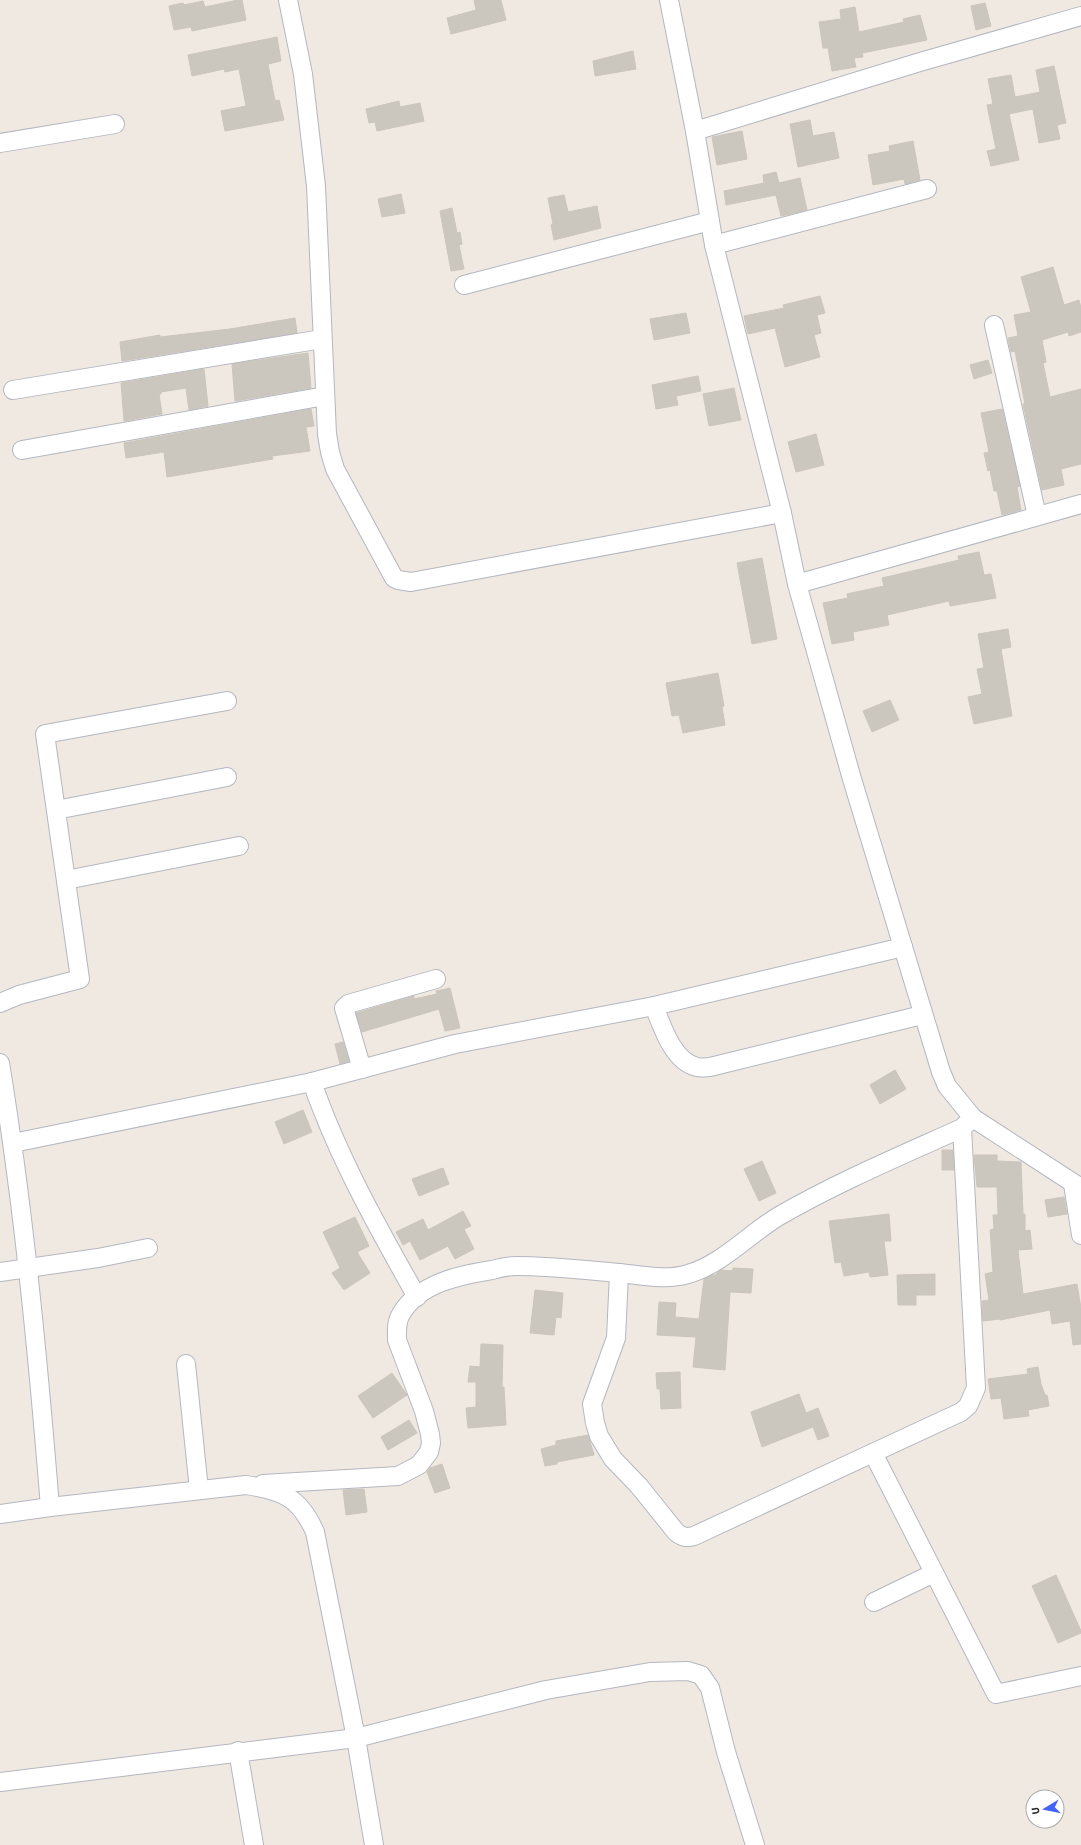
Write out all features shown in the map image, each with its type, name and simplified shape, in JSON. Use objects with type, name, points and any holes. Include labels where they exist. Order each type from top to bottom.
[{"type":"street","points":[[288,0],[303,74],[316,186],[327,434],[332,461],[389,571],[398,580],[411,582],[782,513]]},
{"type":"street","points":[[619,1273],[616,1338],[592,1404],[595,1423],[599,1436],[612,1459],[639,1486],[676,1532],[682,1537],[687,1538],[694,1536],[961,1412],[968,1406],[976,1388],[967,1123],[941,1072],[922,1015],[852,779],[797,584],[782,513],[714,245],[696,131],[669,0]]},
{"type":"street","points":[[696,131],[920,62],[1081,16]]},
{"type":"street","points":[[0,143],[115,124]]},
{"type":"street","points":[[714,245],[927,189]]},
{"type":"street","points":[[464,285],[710,221]]},
{"type":"street","points":[[994,325],[1038,516]]},
{"type":"street","points":[[13,390],[322,339]]},
{"type":"street","points":[[22,450],[325,396]]},
{"type":"street","points":[[797,584],[1081,504]]},
{"type":"street","points":[[0,1003],[19,995],[80,979],[45,734],[228,701]]},
{"type":"street","points":[[56,810],[227,777]]},
{"type":"street","points":[[66,880],[239,846]]},
{"type":"street","points":[[13,1142],[312,1082],[455,1044],[654,1006],[903,948]]},
{"type":"street","points":[[362,1069],[344,1008],[348,1004],[436,979]]},
{"type":"street","points":[[654,1006],[666,1036],[676,1052],[688,1064],[697,1067],[710,1067],[922,1015]]},
{"type":"street","points":[[0,1063],[13,1142],[28,1268],[50,1506]]},
{"type":"street","points":[[312,1082],[322,1112],[365,1201],[417,1297]]},
{"type":"street","points":[[967,1123],[1077,1186],[1081,1235]]},
{"type":"street","points":[[0,1514],[50,1506],[246,1485],[398,1476],[419,1465],[429,1452],[431,1443],[424,1411],[398,1340],[397,1330],[401,1313],[417,1297],[449,1279],[514,1266],[664,1277],[686,1275],[706,1268],[779,1216],[864,1172],[967,1123]]},
{"type":"street","points":[[0,1272],[98,1258],[148,1248]]},
{"type":"street","points":[[186,1364],[199,1490]]},
{"type":"street","points":[[873,1453],[996,1694],[1081,1676]]},
{"type":"street","points":[[246,1485],[276,1490],[300,1506],[308,1516],[315,1532],[356,1738],[374,1845]]},
{"type":"street","points":[[874,1602],[934,1573]]},
{"type":"street","points":[[0,1782],[356,1738],[546,1690],[650,1672],[688,1671],[701,1675],[710,1688],[726,1752],[755,1845]]},
{"type":"street","points":[[238,1752],[254,1845]]},
{"type":"building","points":[[242,0],[246,20],[192,31],[191,27],[174,30],[169,6],[203,1],[205,7]]},
{"type":"building","points":[[474,0],[501,0],[506,20],[451,34],[447,18],[476,10]]},
{"type":"building","points":[[985,3],[991,26],[976,30],[971,6]]},
{"type":"building","points":[[855,7],[859,32],[904,22],[903,19],[920,15],[927,40],[862,53],[863,57],[854,58],[856,67],[832,71],[828,48],[823,48],[819,22],[841,19],[840,10]]},
{"type":"building","points":[[277,37],[281,61],[268,64],[275,101],[279,100],[284,120],[225,131],[221,111],[246,106],[239,69],[225,72],[224,69],[192,76],[188,55]]},
{"type":"building","points":[[633,51],[636,69],[595,76],[593,61]]},
{"type":"building","points":[[1054,66],[1066,123],[1057,125],[1060,139],[1039,143],[1033,109],[1009,114],[1019,160],[991,166],[987,151],[996,149],[987,105],[993,104],[988,79],[1011,75],[1015,97],[1040,92],[1036,70]]},
{"type":"building","points":[[399,101],[400,107],[420,103],[424,121],[377,131],[375,122],[369,123],[366,109]]},
{"type":"building","points":[[810,120],[813,136],[834,132],[839,158],[798,167],[790,124]]},
{"type":"building","points":[[742,131],[747,159],[717,165],[712,137]]},
{"type":"building","points":[[913,141],[920,180],[905,184],[904,179],[873,185],[868,155],[890,151],[889,146]]},
{"type":"building","points":[[776,172],[779,183],[800,178],[807,210],[781,216],[776,195],[726,205],[724,191],[764,183],[763,175]]},
{"type":"building","points":[[401,194],[405,213],[382,217],[378,199]]},
{"type":"building","points":[[564,195],[568,212],[597,206],[601,228],[554,240],[551,225],[553,224],[548,198]]},
{"type":"building","points":[[452,208],[457,233],[460,232],[462,244],[459,245],[464,269],[451,271],[440,211]]},
{"type":"building","points":[[1053,267],[1064,305],[1079,300],[1081,308],[1081,332],[1069,336],[1068,332],[1042,340],[1046,362],[1043,363],[1050,397],[1081,389],[1081,464],[1061,469],[1064,485],[1042,490],[1023,404],[1025,404],[1015,351],[1011,352],[1008,338],[1018,336],[1014,315],[1031,312],[1021,277]]},
{"type":"building","points":[[820,296],[825,313],[817,315],[821,333],[814,335],[820,357],[785,367],[775,328],[748,334],[744,316],[784,308],[783,305]]},
{"type":"building","points":[[686,313],[690,333],[654,340],[650,319]]},
{"type":"building","points":[[295,318],[297,333],[122,361],[120,342],[160,335],[160,337],[230,329]]},
{"type":"building","points":[[308,353],[311,388],[235,401],[232,364]]},
{"type":"building","points":[[988,360],[992,373],[974,379],[970,365]]},
{"type":"building","points":[[204,369],[208,406],[189,410],[186,388],[161,392],[161,394],[159,394],[162,414],[124,421],[121,383]]},
{"type":"building","points":[[698,376],[701,391],[676,396],[678,405],[656,409],[652,385]]},
{"type":"building","points":[[734,388],[741,420],[709,426],[703,394]]},
{"type":"building","points":[[311,409],[314,426],[306,427],[310,451],[272,456],[273,459],[167,477],[164,452],[126,458],[124,443]]},
{"type":"building","points":[[1002,409],[1020,486],[1017,487],[1021,510],[1002,515],[997,491],[994,491],[990,470],[988,471],[984,453],[989,452],[981,413]]},
{"type":"building","points":[[816,434],[824,465],[796,472],[788,442]]},
{"type":"building","points":[[979,552],[984,575],[991,574],[996,598],[950,606],[949,601],[887,615],[889,625],[853,632],[854,640],[832,644],[823,603],[848,598],[847,594],[884,586],[882,578],[959,560],[958,556]]},
{"type":"building","points":[[762,558],[777,639],[752,644],[737,563]]},
{"type":"building","points":[[1008,629],[1011,647],[1001,649],[1012,716],[974,724],[968,697],[982,694],[977,669],[984,668],[978,634]]},
{"type":"building","points":[[718,673],[724,706],[722,707],[725,725],[683,733],[679,715],[672,716],[666,683]]},
{"type":"building","points":[[890,700],[899,720],[872,732],[863,711]]},
{"type":"building","points":[[450,988],[460,1028],[445,1031],[439,1009],[362,1032],[356,1013],[414,996],[414,999],[437,994],[436,991]]},
{"type":"building","points":[[343,1042],[349,1061],[340,1064],[335,1044]]},
{"type":"building","points":[[895,1070],[906,1089],[880,1104],[870,1085]]},
{"type":"building","points":[[303,1110],[312,1132],[284,1144],[275,1122]]},
{"type":"building","points":[[942,1150],[953,1150],[954,1170],[942,1170]]},
{"type":"building","points":[[974,1155],[997,1155],[997,1161],[1021,1162],[1025,1231],[1030,1230],[1032,1249],[1018,1250],[1023,1294],[1077,1284],[1081,1308],[1081,1344],[1073,1345],[1070,1321],[1052,1324],[1050,1310],[1000,1320],[983,1321],[982,1301],[989,1300],[985,1274],[993,1272],[990,1230],[994,1229],[993,1215],[998,1215],[997,1187],[977,1187]]},
{"type":"building","points":[[762,1161],[776,1193],[759,1201],[744,1169]]},
{"type":"building","points":[[443,1168],[449,1184],[419,1196],[412,1179]]},
{"type":"building","points":[[1064,1197],[1067,1214],[1048,1217],[1045,1200]]},
{"type":"building","points":[[463,1211],[471,1226],[464,1229],[474,1249],[455,1259],[448,1246],[420,1260],[410,1241],[403,1245],[396,1232],[423,1219],[428,1230]]},
{"type":"building","points":[[889,1214],[891,1241],[884,1241],[888,1275],[870,1277],[869,1272],[844,1276],[841,1262],[835,1263],[829,1221]]},
{"type":"building","points":[[355,1217],[369,1246],[357,1252],[370,1273],[344,1290],[332,1273],[340,1268],[323,1232]]},
{"type":"building","points":[[733,1268],[753,1269],[751,1293],[730,1292],[725,1370],[693,1367],[696,1337],[657,1335],[659,1302],[676,1303],[675,1317],[699,1319],[704,1279],[716,1275],[721,1270],[733,1271]]},
{"type":"building","points":[[935,1274],[935,1295],[916,1295],[916,1305],[898,1305],[897,1275]]},
{"type":"building","points":[[535,1290],[563,1293],[561,1318],[556,1317],[554,1335],[530,1333]]},
{"type":"building","points":[[481,1344],[503,1345],[502,1387],[504,1387],[506,1425],[468,1428],[466,1408],[476,1407],[476,1382],[468,1382],[470,1366],[480,1367]]},
{"type":"building","points":[[1038,1367],[1041,1384],[1045,1395],[1047,1395],[1049,1406],[1028,1410],[1029,1416],[1004,1419],[1001,1398],[991,1399],[988,1379],[1028,1374],[1027,1369]]},
{"type":"building","points":[[680,1372],[681,1408],[661,1409],[660,1389],[657,1389],[656,1373]]},
{"type":"building","points":[[392,1373],[407,1395],[373,1418],[358,1396]]},
{"type":"building","points":[[799,1394],[806,1413],[818,1408],[829,1436],[818,1440],[813,1427],[762,1447],[751,1412]]},
{"type":"building","points":[[409,1420],[417,1433],[388,1450],[381,1437]]},
{"type":"building","points":[[588,1435],[594,1455],[557,1462],[557,1464],[545,1466],[541,1449],[556,1445],[556,1441]]},
{"type":"building","points":[[442,1464],[450,1488],[435,1493],[427,1472],[430,1468]]},
{"type":"building","points":[[364,1489],[367,1512],[346,1515],[343,1490]]},
{"type":"building","points":[[1056,1575],[1081,1631],[1081,1633],[1058,1643],[1032,1586]]}]
